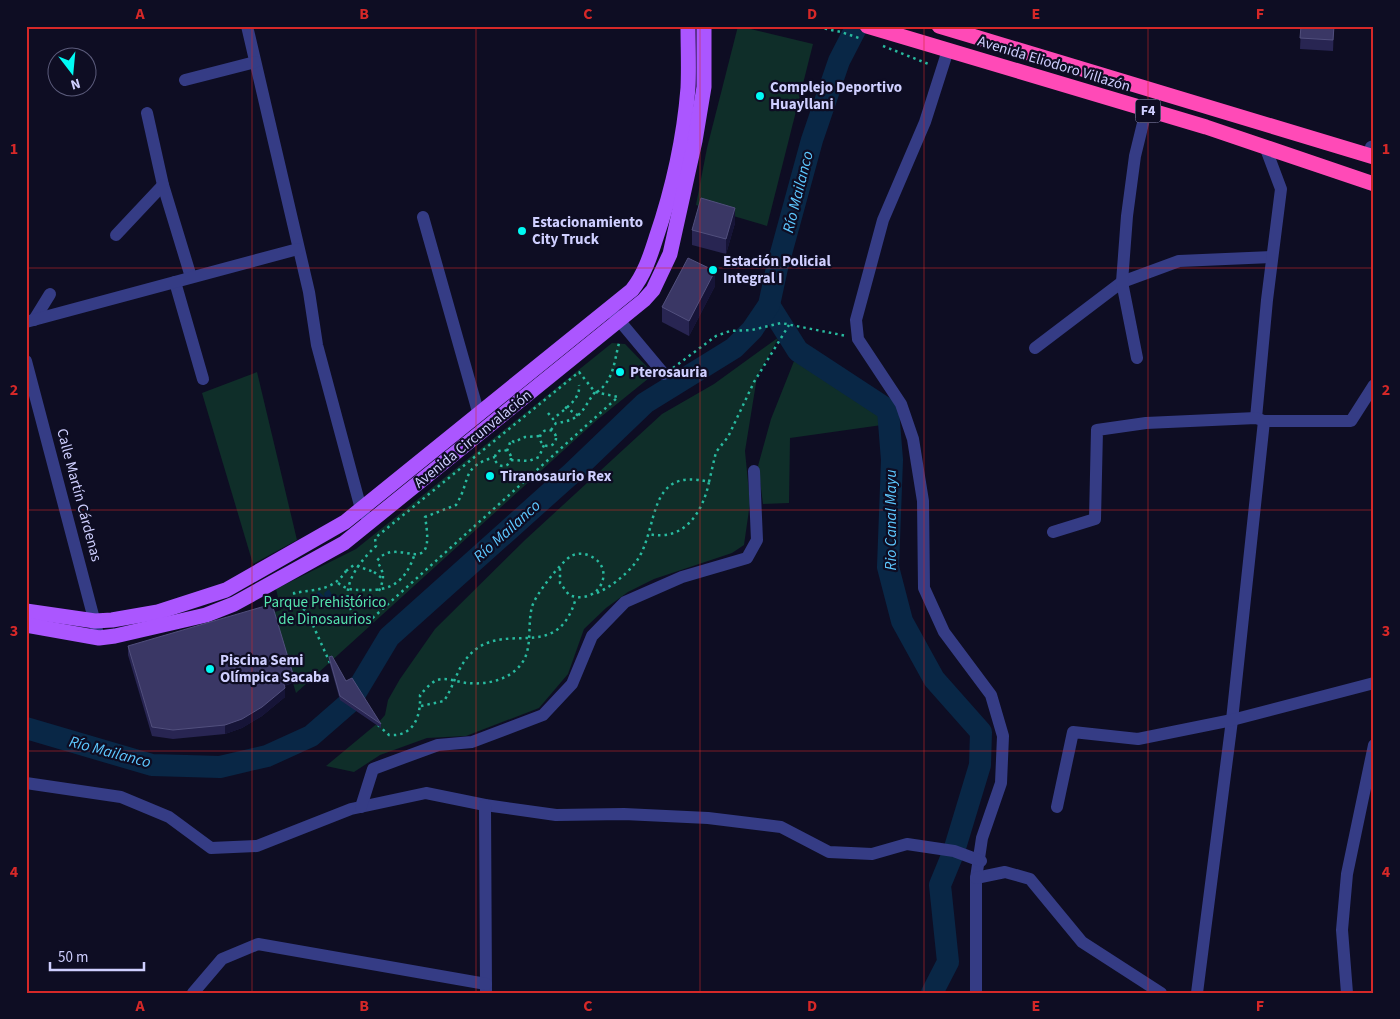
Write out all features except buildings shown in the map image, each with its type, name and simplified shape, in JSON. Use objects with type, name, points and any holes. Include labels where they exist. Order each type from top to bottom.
[{"type":"highway","name":"Avenida Eliodoro Villazón","points":[[939,26],[955,28],[1212,108],[1373,149]]},
{"type":"highway","name":"Avenida Eliodoro Villazón","points":[[864,32],[921,42],[948,50],[1206,128],[1374,184]]},
{"type":"highway","name":"Avenida Eliodoro Villazón","points":[[1212,108],[1259,128],[1374,166]]},
{"type":"main road","name":"Avenida Circunvalación","points":[[26,625],[99,638],[206,615],[234,604],[344,543],[614,315],[639,281],[666,210],[685,112],[688,26]]},
{"type":"main road","name":"Avenida Circunvalación","points":[[26,611],[95,622],[158,612],[200,600],[226,590],[344,522],[478,415],[614,315],[653,290],[668,258],[695,141],[702,96],[704,26]]},
{"type":"street","points":[[246,26],[309,292],[317,345],[361,509],[371,522]]},
{"type":"street","points":[[948,50],[925,122],[883,220],[859,302],[856,320],[858,340],[902,404],[913,440],[923,501],[924,588],[944,632],[990,696],[1003,736],[1001,783],[982,838],[981,860],[976,878],[976,993]]},
{"type":"street","points":[[184,80],[255,62]]},
{"type":"street","points":[[1137,358],[1122,282],[1127,216],[1135,156],[1146,111]]},
{"type":"street","points":[[147,113],[163,185],[191,277]]},
{"type":"street","points":[[1197,993],[1232,720],[1260,419],[1272,257],[1281,189],[1266,149]]},
{"type":"street","points":[[116,235],[163,185]]},
{"type":"street","points":[[423,218],[478,415]]},
{"type":"street","points":[[30,321],[298,249]]},
{"type":"street","points":[[651,252],[668,258]]},
{"type":"street","points":[[1035,348],[1122,282],[1179,261],[1272,257]]},
{"type":"street","points":[[175,282],[203,379]]},
{"type":"street","points":[[30,321],[50,294]]},
{"type":"street","points":[[614,315],[664,374]]},
{"type":"street","name":"Calle Martín Cárdenas","points":[[26,362],[99,638]]},
{"type":"street","points":[[1053,532],[1094,519],[1096,430],[1146,424],[1260,419],[1351,420],[1374,385]]},
{"type":"street","points":[[361,807],[373,769],[438,745],[472,742],[543,714],[572,684],[592,636],[626,602],[682,577],[747,558],[756,540],[754,471]]},
{"type":"street","points":[[258,571],[264,587]]},
{"type":"street","points":[[1057,807],[1073,732],[1138,739],[1232,720],[1374,683]]},
{"type":"street","points":[[1347,993],[1342,930],[1347,874],[1374,745]]},
{"type":"street","points":[[26,783],[121,797],[169,817],[211,848],[257,846],[361,807],[426,793],[486,805],[556,815],[624,814],[708,818],[781,827],[829,852],[872,854],[907,844],[954,850],[981,860]]},
{"type":"street","points":[[194,993],[222,959],[258,944],[486,989],[486,805]]},
{"type":"street","points":[[976,878],[1005,872],[1030,880],[1082,942],[1161,993]]},
{"type":"path","points":[[812,26],[841,32],[864,32]]},
{"type":"path","points":[[876,44],[942,69]]},
{"type":"path","points":[[664,374],[716,336],[730,330],[752,330],[781,323],[858,340]]},
{"type":"path","points":[[649,534],[664,535],[683,529],[701,508],[716,452],[728,437],[754,382],[779,337],[790,324]]},
{"type":"path","points":[[552,430],[556,423],[572,420],[579,416],[596,392],[607,385],[618,343]]},
{"type":"path","points":[[467,462],[374,538],[376,546],[356,569],[346,590],[347,602],[354,617],[361,623],[368,623],[618,397],[596,392],[579,372]]},
{"type":"path","points":[[548,414],[553,419],[566,408],[578,393],[579,385]]},
{"type":"path","points":[[566,408],[579,416]]},
{"type":"path","points":[[546,430],[552,430],[556,434],[556,441],[552,445],[544,445],[541,441],[541,436],[546,430]]},
{"type":"path","points":[[507,451],[511,440],[514,442],[525,437],[541,436]]},
{"type":"path","points":[[495,457],[496,462],[503,466],[511,460],[529,461],[539,457],[544,445]]},
{"type":"path","points":[[379,591],[384,580],[384,572],[376,561],[380,556],[395,552],[414,556],[423,553],[428,546],[429,536],[425,517],[456,505],[468,472],[475,464],[495,457],[499,451],[507,451]]},
{"type":"path","points":[[507,451],[511,460]]},
{"type":"path","points":[[560,568],[559,576],[564,590],[576,598],[591,596],[609,587],[637,561],[649,534],[653,512],[660,497],[668,488],[689,479],[709,482]]},
{"type":"path","points":[[377,724],[389,735],[408,731],[417,722],[420,695],[436,680],[487,683],[510,674],[526,655],[532,606],[537,594],[564,562],[576,554],[583,554],[596,560],[603,572],[601,586],[591,596]]},
{"type":"path","points":[[338,583],[346,590],[379,591],[398,582],[406,574],[414,556]]},
{"type":"path","points":[[330,662],[307,612],[298,604],[294,593],[338,583],[346,571],[354,566],[374,572],[384,580]]},
{"type":"path","points":[[420,706],[444,701],[456,672],[469,655],[481,646],[542,636],[553,632],[566,620],[576,598]]},
{"type":"green space","name":"Complejo Deportivo Huayllani","points":[[738,26],[813,44],[767,226],[696,205],[707,148]]},
{"type":"green space","points":[[779,337],[757,377],[745,451],[750,503],[744,545],[732,553],[654,579],[628,592],[606,608],[584,629],[568,674],[539,708],[466,736],[427,738],[380,755],[354,772],[326,766],[379,722],[385,715],[388,700],[400,679],[435,629],[525,540],[662,414],[714,384]]},
{"type":"green space","name":"Parque Prehistórico de Dinosaurios","points":[[612,343],[625,344],[654,374],[597,420],[296,693],[272,613],[281,610],[276,589],[356,549]]},
{"type":"green space","points":[[798,351],[888,410],[889,424],[790,438],[789,503],[763,504],[758,466],[771,419]]},
{"type":"green space","points":[[257,372],[297,540],[253,564],[202,393]]},
{"type":"water","points":[[329,589],[332,595],[330,598],[339,595],[335,603],[343,604],[337,610],[328,607],[316,595],[318,591],[325,597],[324,593]]},
{"type":"waterway","name":"Río Mailanco","points":[[26,728],[152,765],[220,767],[267,756],[311,736],[350,702],[389,637],[572,473],[645,403],[734,348],[752,330],[769,305],[777,268],[812,140],[839,61],[857,26]]},
{"type":"waterway","name":"Rio Canal Mayu","points":[[769,305],[798,351],[888,410],[892,460],[888,567],[902,621],[934,679],[981,732],[980,765],[954,851],[940,885],[948,962],[932,993]]},
{"type":"place","name":"Complejo Deportivo Huayllani","points":[[760,96]]},
{"type":"place","name":"Estacionamiento City Truck","points":[[522,231]]},
{"type":"place","name":"Estación Policial Integral I","points":[[713,270]]},
{"type":"place","name":"Pterosauria","points":[[620,372]]},
{"type":"place","name":"Tiranosaurio Rex","points":[[490,476]]},
{"type":"place","name":"Piscina Semi Olímpica Sacaba","points":[[210,669]]}]
